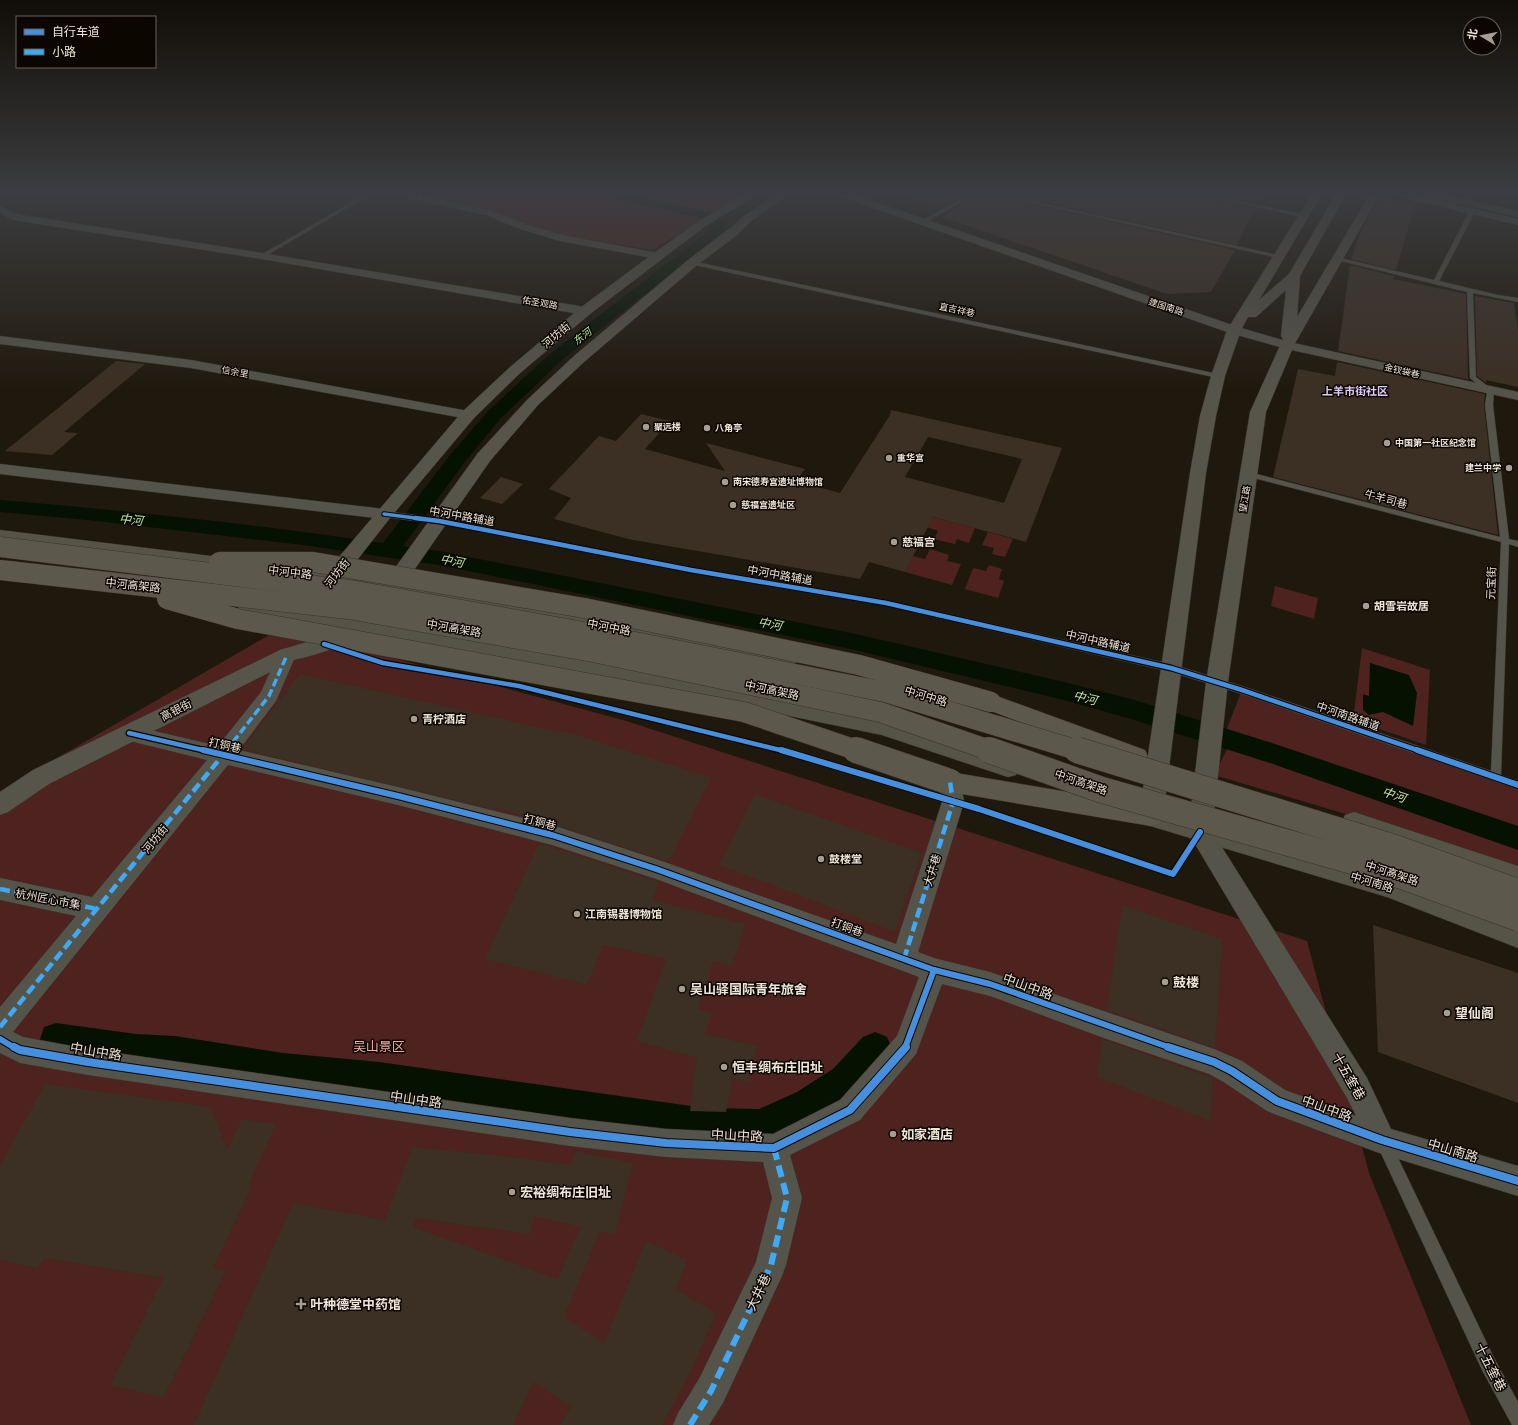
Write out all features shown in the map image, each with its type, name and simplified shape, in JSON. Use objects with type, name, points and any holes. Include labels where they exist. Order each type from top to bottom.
[{"type":"highway","name":"中河高架路","points":[[0,547],[356,591],[600,635],[886,692],[1200,787],[1388,846],[1518,892]]},
{"type":"highway","points":[[121,562],[313,562],[584,608],[859,665],[991,702],[1157,764]]},
{"type":"highway","name":"中河高架路","points":[[0,570],[348,609],[593,652],[880,712],[1102,790],[1391,872],[1518,918]]},
{"type":"highway","points":[[102,581],[238,619],[744,712],[950,782],[1151,816]]},
{"type":"main road","name":"中河中路","points":[[0,536],[393,587],[682,641],[878,682],[1206,778]]},
{"type":"main road","points":[[0,577],[306,615],[586,666],[883,726],[1200,832]]},
{"type":"main road","points":[[1206,778],[1384,831],[1518,877]]},
{"type":"main road","name":"中河南路","points":[[1200,832],[1388,886],[1518,935]]},
{"type":"street","name":"佑圣观路","points":[[288,260],[585,311]]},
{"type":"street","name":"河坊街","points":[[0,1027],[223,755],[269,696],[306,615],[332,578],[382,516],[468,416],[514,371],[585,311],[652,260]]},
{"type":"street","points":[[357,624],[393,587],[484,457],[533,402],[579,359],[695,260]]},
{"type":"street","name":"建国南路","points":[[1032,260],[1234,330],[1287,345]]},
{"type":"street","points":[[1151,816],[1162,724],[1198,474],[1208,416],[1218,376],[1234,330],[1276,260]]},
{"type":"street","points":[[1234,330],[1294,276],[1303,260]]},
{"type":"street","name":"望江路","points":[[1200,832],[1217,682],[1258,412],[1287,345],[1335,260]]},
{"type":"street","points":[[1287,345],[1294,276]]},
{"type":"street","name":"信余里","points":[[0,340],[191,364],[468,416]]},
{"type":"street","name":"金钗袋巷","points":[[1287,345],[1518,396]]},
{"type":"street","points":[[0,469],[382,516]]},
{"type":"street","name":"高银街","points":[[0,805],[41,777],[287,655],[324,644],[357,624]]},
{"type":"street","name":"打铜巷","points":[[129,733],[398,796],[552,835],[656,869],[934,970]]},
{"type":"street","name":"大井巷","points":[[904,959],[953,802],[950,782]]},
{"type":"street","name":"十五奎巷","points":[[1200,832],[1357,1088],[1382,1140]]},
{"type":"street","name":"杭州匠心市集","points":[[0,889],[97,909]]},
{"type":"street","name":"中山中路","points":[[0,1039],[20,1050],[88,1062],[562,1131],[666,1143],[774,1148],[850,1110],[907,1045],[934,970],[990,984],[1097,1023],[1214,1062],[1232,1071],[1277,1101],[1382,1140]]},
{"type":"street","name":"中山南路","points":[[1382,1140],[1518,1181]]},
{"type":"street","name":"大井巷","points":[[690,1425],[711,1391],[771,1265],[787,1198],[774,1148]]},
{"type":"lane","points":[[1343,260],[1518,300]]},
{"type":"lane","points":[[1436,282],[1447,260]]},
{"type":"lane","name":"直吉祥巷","points":[[692,263],[1218,376]]},
{"type":"lane","points":[[1470,290],[1472,378],[1491,391]]},
{"type":"lane","name":"元宝街","points":[[1491,391],[1489,405],[1505,541],[1496,778]]},
{"type":"lane","name":"牛羊司巷","points":[[1249,474],[1518,544]]},
{"type":"lane","name":"中河中路辅道","points":[[382,516],[437,524],[691,570],[886,603],[1170,668]]},
{"type":"lane","name":"中河南路辅道","points":[[1170,668],[1217,682],[1518,785]]},
{"type":"lane","name":"十五奎巷","points":[[1382,1140],[1488,1364],[1518,1419]]},
{"type":"green space","points":[[933,517],[975,528],[969,543],[957,539],[955,544],[934,539],[938,531],[927,527]]},
{"type":"green space","points":[[988,532],[1013,539],[1005,557],[992,554],[994,548],[982,545]]},
{"type":"green space","points":[[930,549],[949,555],[947,561],[961,564],[952,585],[905,572],[913,556],[925,559]]},
{"type":"green space","points":[[989,565],[1002,569],[999,579],[1004,581],[998,598],[965,589],[973,568],[986,571]]},
{"type":"green space","points":[[1275,586],[1318,598],[1314,619],[1271,606]]},
{"type":"green space","name":"吴山景区","points":[[281,628],[623,720],[1307,941],[1369,1173],[1471,1425],[0,1425],[0,791]]},
{"type":"green space","points":[[1362,648],[1430,670],[1426,745],[1353,720]]},
{"type":"green space","points":[[1242,690],[1518,785],[1518,834],[1225,733]]},
{"type":"green space","points":[[1229,745],[1518,846],[1518,872],[1396,829],[1214,775]]},
{"type":"shaded area","points":[[1370,663],[1409,675],[1417,693],[1413,726],[1383,712],[1369,715],[1363,710],[1363,694],[1369,696]]},
{"type":"building","points":[[1069,260],[1229,260],[1211,292],[1167,294]]},
{"type":"building","points":[[1357,260],[1399,260],[1396,270]]},
{"type":"building","points":[[1350,265],[1394,276],[1393,279],[1466,294],[1468,378],[1470,380],[1338,351]]},
{"type":"building","points":[[1475,296],[1514,303],[1518,330],[1518,387],[1486,380],[1486,383],[1477,376]]},
{"type":"building","points":[[116,361],[145,364],[64,432],[78,433],[52,455],[5,451]]},
{"type":"building","name":"中国第一社区纪念馆","points":[[1337,362],[1485,394],[1484,405],[1498,535],[1273,477],[1298,369],[1335,376]]},
{"type":"building","name":"慈福宫遗址区","points":[[891,410],[1062,448],[1026,542],[933,517],[905,572],[869,562],[860,579],[628,539],[554,519],[571,498],[549,489],[599,436],[616,441],[641,414],[670,421],[645,449],[725,471],[706,443],[805,469],[796,481],[840,493],[890,415]],"holes":[[[928,437],[1022,459],[1004,503],[905,477]]]},
{"type":"building","points":[[501,477],[523,484],[502,504],[480,498]]},
{"type":"building","points":[[300,674],[560,732],[561,730],[711,777],[670,859],[668,858],[667,861],[552,824],[493,807],[492,809],[242,749]]},
{"type":"building","name":"鼓楼堂","points":[[755,794],[922,853],[895,932],[719,865]]},
{"type":"building","points":[[539,843],[659,882],[653,900],[745,924],[732,966],[713,961],[698,1009],[712,1013],[705,1034],[757,1046],[749,1083],[732,1078],[726,1112],[690,1111],[697,1058],[637,1041],[666,959],[603,945],[587,985],[485,959]]},
{"type":"building","points":[[1122,905],[1222,939],[1215,1048],[1107,1010]]},
{"type":"building","name":"望仙阁","points":[[1373,925],[1518,973],[1518,1103],[1378,1052]]},
{"type":"building","points":[[1102,1039],[1213,1078],[1210,1121],[1097,1077]]},
{"type":"building","points":[[45,1084],[206,1106],[213,1113],[227,1150],[242,1119],[276,1124],[248,1186],[251,1188],[213,1268],[226,1271],[163,1398],[110,1385],[163,1278],[44,1258],[37,1268],[0,1260],[0,1165]]},
{"type":"building","points":[[412,1147],[494,1155],[571,1165],[576,1151],[633,1163],[615,1234],[600,1231],[564,1317],[604,1343],[646,1241],[687,1260],[676,1289],[716,1313],[690,1373],[662,1425],[559,1425],[571,1407],[533,1382],[513,1425],[194,1425],[293,1203],[385,1220]],"holes":[[[534,1216],[580,1227],[558,1279],[413,1227],[416,1218],[530,1234]]]},
{"type":"waterway","name":"东河","points":[[388,551],[457,459],[494,415],[557,356],[679,260]]},
{"type":"waterway","name":"中河","points":[[0,506],[88,514],[303,538],[388,551]]},
{"type":"waterway","name":"中河","points":[[388,551],[439,558],[851,641],[1060,690],[1131,709],[1272,753],[1518,838]]},
{"type":"waterway","points":[[56,1039],[136,1051],[175,1053],[283,1070],[379,1079],[705,1125],[760,1127],[809,1104],[845,1081],[875,1049]]},
{"type":"marked path","points":[[0,1027],[223,755],[269,696],[287,655]]},
{"type":"marked path","points":[[904,959],[953,802],[950,782]]},
{"type":"marked path","points":[[0,889],[97,909]]},
{"type":"marked path","points":[[690,1425],[711,1391],[771,1265],[787,1198],[774,1148]]},
{"type":"cycle path","points":[[384,514],[439,521],[691,570],[886,603],[1171,668],[1242,690],[1518,785]]},
{"type":"cycle path","points":[[324,644],[383,663],[519,686],[763,745],[979,809],[1173,874],[1200,832]]},
{"type":"cycle path","points":[[129,733],[398,796],[552,835],[656,869],[934,970]]},
{"type":"cycle path","points":[[0,1039],[20,1050],[88,1062],[570,1132],[666,1143],[774,1148],[850,1110],[907,1045],[934,970],[990,984],[1104,1025],[1214,1062],[1232,1071],[1277,1101],[1382,1140],[1518,1181]]},
{"type":"place","name":"聚远楼","points":[[646,427]]},
{"type":"place","name":"八角亭","points":[[707,428]]},
{"type":"place","name":"中国第一社区纪念馆","points":[[1387,443]]},
{"type":"place","name":"重华宫","points":[[889,458]]},
{"type":"place","name":"建兰中学","points":[[1509,468]]},
{"type":"place","name":"南宋德寿宫遗址博物馆","points":[[725,482]]},
{"type":"place","name":"慈福宫遗址区","points":[[733,505]]},
{"type":"place","name":"慈福宫","points":[[894,542]]},
{"type":"place","name":"胡雪岩故居","points":[[1366,606]]},
{"type":"place","name":"青柠酒店","points":[[414,719]]},
{"type":"place","name":"鼓楼堂","points":[[821,859]]},
{"type":"place","name":"江南锡器博物馆","points":[[577,914]]},
{"type":"place","name":"鼓楼","points":[[1165,982]]},
{"type":"place","name":"吴山驿国际青年旅舍","points":[[682,989]]},
{"type":"place","name":"望仙阁","points":[[1447,1013]]},
{"type":"place","name":"恒丰绸布庄旧址","points":[[724,1067]]},
{"type":"place","name":"如家酒店","points":[[893,1134]]},
{"type":"place","name":"宏裕绸布庄旧址","points":[[512,1192]]},
{"type":"place","name":"叶种德堂中药馆","points":[[301,1304]]},
{"type":"district","name":"上羊市街社区","points":[[1355,391]]}]
